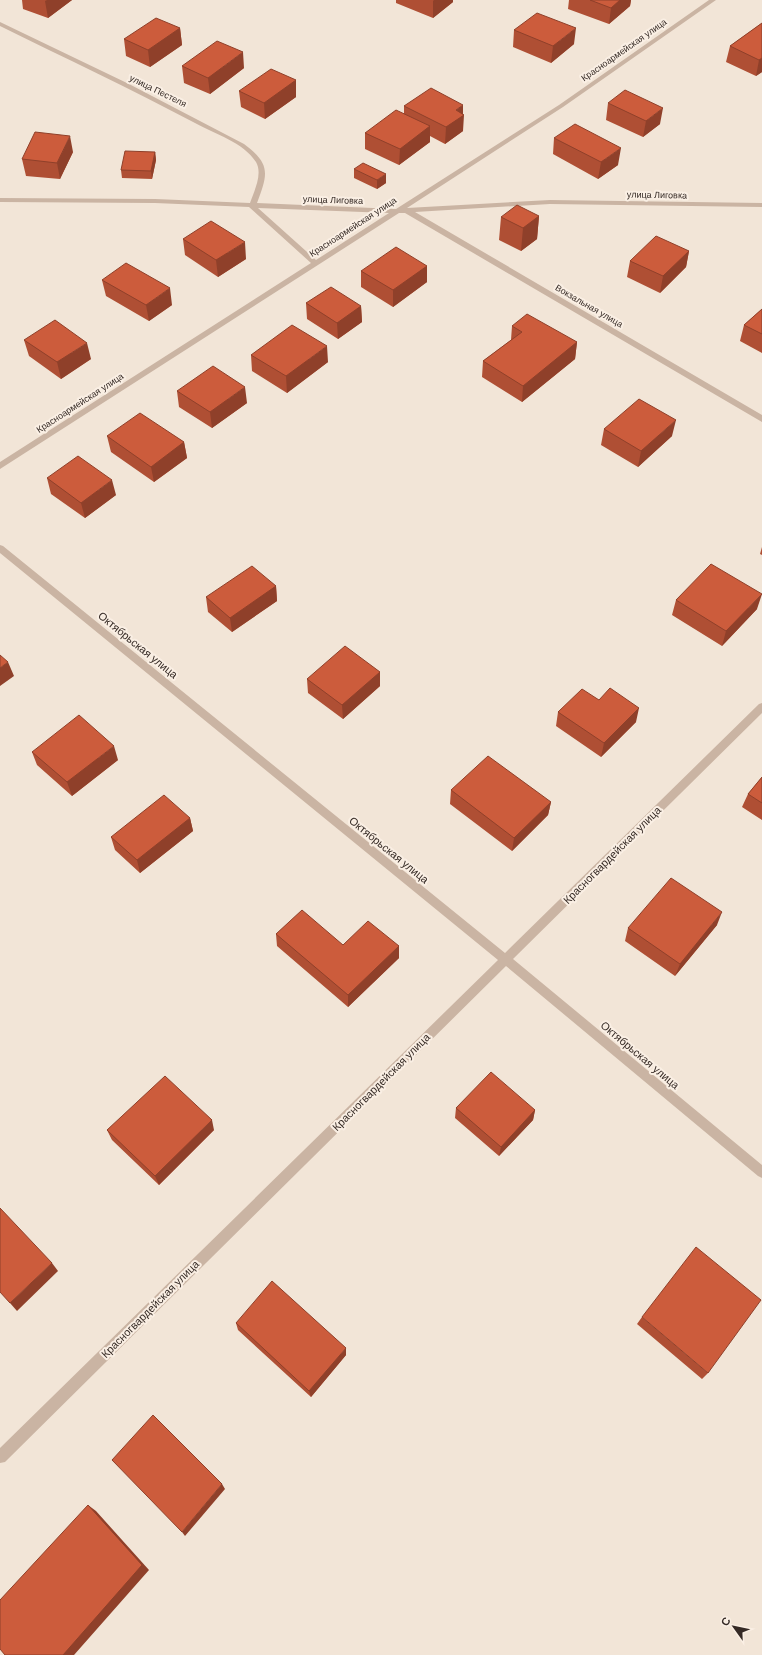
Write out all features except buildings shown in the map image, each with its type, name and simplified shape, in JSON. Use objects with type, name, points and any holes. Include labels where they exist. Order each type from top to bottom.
[{"type":"street","name":"Красноармейская улица","points":[[0,466],[561,106],[713,0]]},
{"type":"street","name":"улица Пестеля","points":[[0,24],[172,107],[234,141],[253,154],[260,164],[263,175],[252,206]]},
{"type":"street","name":"улица Лиговка","points":[[0,200],[156,201],[396,211],[550,202],[762,205]]},
{"type":"street","points":[[252,206],[315,263]]},
{"type":"street","name":"Вокзальная улица","points":[[406,210],[762,419]]},
{"type":"street","name":"Октябрьская улица","points":[[0,548],[505,959],[762,1172]]},
{"type":"street","name":"Красногвардейская улица","points":[[0,1457],[762,707]]}]
